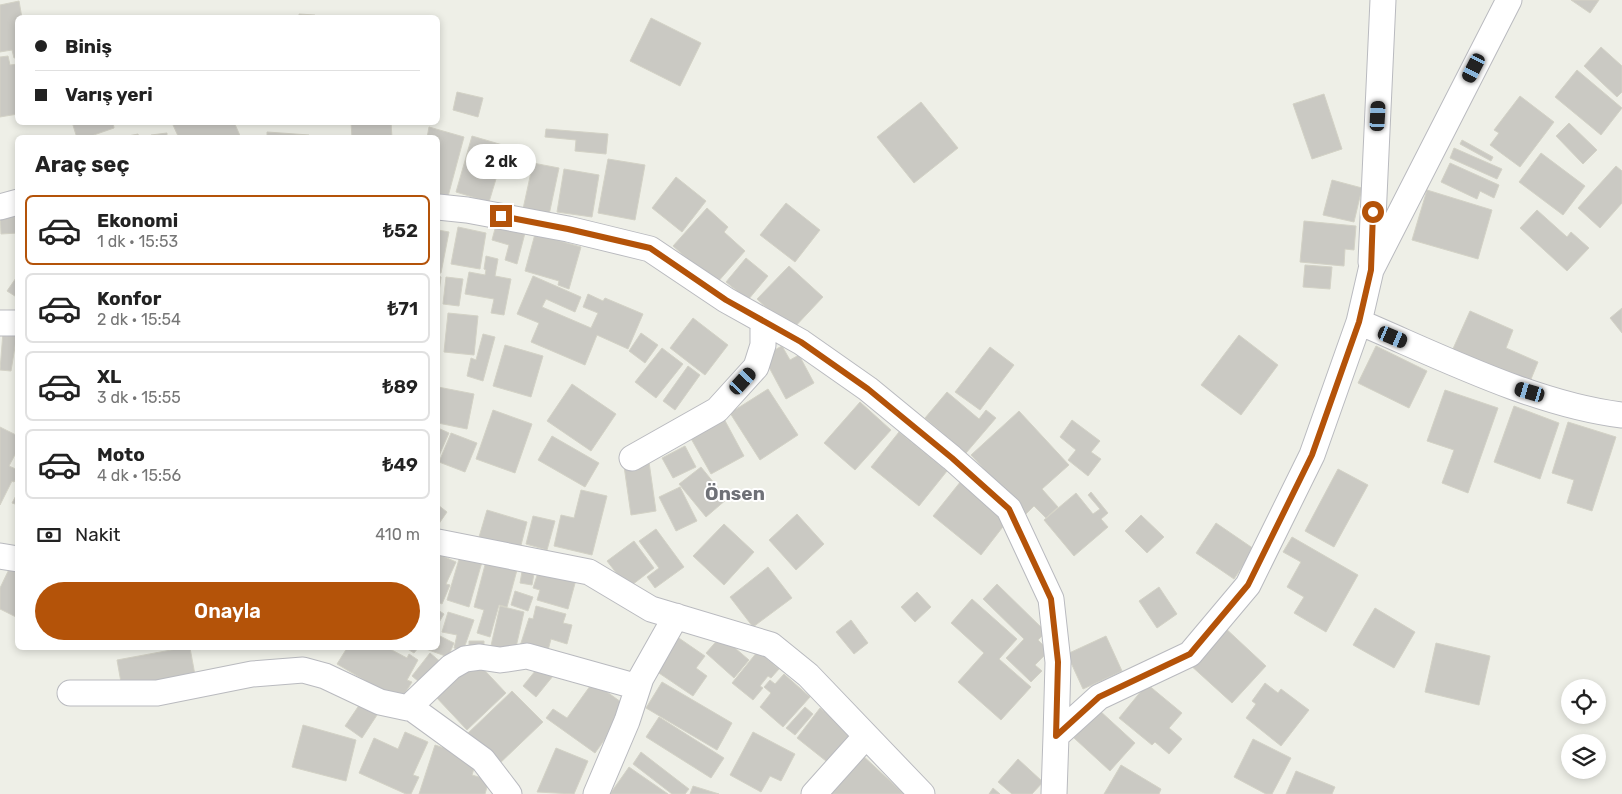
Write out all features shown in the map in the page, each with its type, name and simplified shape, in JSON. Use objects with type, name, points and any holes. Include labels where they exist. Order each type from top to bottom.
[{"type":"street","points":[[1056,736],[1099,697],[1190,654],[1248,585],[1312,455],[1359,322],[1371,270],[1383,0]]},
{"type":"street","points":[[1371,270],[1509,0]]},
{"type":"street","points":[[0,207],[15,203]]},
{"type":"street","points":[[440,207],[467,210],[568,229],[650,248],[726,300],[801,342],[868,389],[952,458],[1009,509],[1051,599],[1058,662],[1054,794]]},
{"type":"street","points":[[632,458],[717,410],[756,367],[763,345],[763,321]]},
{"type":"street","points":[[0,323],[15,322]]},
{"type":"street","points":[[1359,322],[1512,386],[1600,413],[1622,415]]},
{"type":"street","points":[[440,542],[590,572],[651,609],[771,646],[808,675],[922,794]]},
{"type":"street","points":[[0,556],[15,558]]},
{"type":"street","points":[[596,794],[640,678],[676,616]]},
{"type":"street","points":[[410,707],[452,667],[465,659],[480,657],[500,660],[527,656],[638,687]]},
{"type":"street","points":[[70,693],[157,694],[252,674],[303,670],[325,676],[380,702],[410,707],[483,760],[509,794]]},
{"type":"street","points":[[814,794],[866,736]]},
{"type":"building","points":[[1571,0],[1599,0],[1590,13]]},
{"type":"building","points":[[19,1],[21,15],[15,15],[15,58],[12,50],[0,52],[0,5]]},
{"type":"building","points":[[651,18],[701,43],[680,86],[630,61]]},
{"type":"building","points":[[1601,47],[1622,66],[1622,92],[1617,97],[1584,66]]},
{"type":"building","points":[[8,56],[10,65],[15,64],[15,114],[0,117],[0,57]]},
{"type":"building","points":[[1577,70],[1622,108],[1601,135],[1555,97]]},
{"type":"building","points":[[457,92],[483,98],[478,117],[453,110]]},
{"type":"building","points":[[1324,94],[1342,149],[1312,159],[1293,104]]},
{"type":"building","points":[[1520,96],[1554,122],[1520,167],[1490,145],[1499,133],[1494,130]]},
{"type":"building","points":[[921,102],[958,148],[914,183],[877,137]]},
{"type":"building","points":[[1569,123],[1597,150],[1583,164],[1556,136]]},
{"type":"building","points":[[73,125],[114,125],[114,128],[94,135],[76,135]]},
{"type":"building","points":[[173,125],[235,125],[240,135],[178,135]]},
{"type":"building","points":[[351,125],[391,125],[392,135],[352,135]]},
{"type":"building","points":[[429,127],[464,137],[446,204],[440,202],[440,135],[428,135]]},
{"type":"building","points":[[546,129],[608,134],[606,154],[575,151],[576,140],[545,137]]},
{"type":"building","points":[[267,132],[309,135],[267,135]]},
{"type":"building","points":[[167,133],[167,135],[151,135]]},
{"type":"building","points":[[472,136],[506,146],[489,202],[456,192]]},
{"type":"building","points":[[1462,140],[1493,157],[1491,161],[1460,144]]},
{"type":"building","points":[[1454,148],[1502,169],[1497,179],[1450,158]]},
{"type":"building","points":[[1541,153],[1585,186],[1563,215],[1519,182]]},
{"type":"building","points":[[608,159],[645,165],[635,220],[598,213]]},
{"type":"building","points":[[533,163],[559,168],[549,215],[523,209]]},
{"type":"building","points":[[1450,163],[1499,185],[1494,198],[1480,191],[1477,199],[1441,182]]},
{"type":"building","points":[[1616,166],[1622,171],[1622,203],[1600,228],[1578,208]]},
{"type":"building","points":[[564,169],[599,175],[592,217],[557,212]]},
{"type":"building","points":[[676,177],[706,201],[682,232],[652,208]]},
{"type":"building","points":[[1332,180],[1362,188],[1354,222],[1323,215]]},
{"type":"building","points":[[1427,190],[1492,210],[1478,259],[1412,240]]},
{"type":"building","points":[[786,203],[820,230],[795,262],[760,235]]},
{"type":"building","points":[[707,208],[728,227],[724,232],[745,251],[716,284],[673,246]]},
{"type":"building","points":[[1537,210],[1567,237],[1571,232],[1589,248],[1567,271],[1520,228]]},
{"type":"building","points":[[15,211],[15,233],[1,234],[0,212]]},
{"type":"building","points":[[1304,221],[1356,226],[1354,250],[1345,249],[1344,266],[1300,262]]},
{"type":"building","points":[[496,225],[525,233],[517,264],[505,260],[509,245],[492,240]]},
{"type":"building","points":[[458,227],[486,233],[480,269],[451,264]]},
{"type":"building","points":[[440,230],[449,232],[440,273]]},
{"type":"building","points":[[535,234],[581,247],[569,289],[558,285],[559,281],[525,271]]},
{"type":"building","points":[[486,256],[498,259],[495,276],[511,279],[504,315],[491,313],[494,299],[465,294],[469,272],[485,275]]},
{"type":"building","points":[[746,258],[768,276],[748,300],[726,282]]},
{"type":"building","points":[[1305,265],[1332,267],[1330,289],[1303,287]]},
{"type":"building","points":[[789,266],[823,297],[791,331],[757,299]]},
{"type":"building","points":[[533,276],[581,297],[575,312],[546,299],[542,307],[591,328],[598,313],[583,307],[588,294],[603,301],[605,298],[643,314],[628,349],[597,335],[585,365],[531,342],[539,323],[517,314]]},
{"type":"building","points":[[446,277],[463,279],[459,306],[443,304]]},
{"type":"building","points":[[15,279],[15,296],[7,291]]},
{"type":"building","points":[[1622,308],[1622,333],[1610,318]]},
{"type":"building","points":[[1470,311],[1513,330],[1506,348],[1538,362],[1529,384],[1452,351]]},
{"type":"building","points":[[448,313],[478,316],[474,355],[444,352]]},
{"type":"building","points":[[693,318],[728,345],[705,375],[670,348]]},
{"type":"building","points":[[3,332],[15,334],[11,371],[0,370]]},
{"type":"building","points":[[641,333],[658,345],[645,363],[629,351]]},
{"type":"building","points":[[483,334],[495,337],[483,381],[467,376],[471,358],[476,360]]},
{"type":"building","points":[[1239,335],[1278,365],[1241,415],[1201,385]]},
{"type":"building","points":[[505,345],[543,356],[531,397],[493,386]]},
{"type":"building","points":[[782,346],[790,360],[799,355],[814,383],[786,399],[763,356]]},
{"type":"building","points":[[1376,346],[1427,371],[1409,408],[1358,383]]},
{"type":"building","points":[[990,347],[1014,365],[980,410],[955,392]]},
{"type":"building","points":[[662,348],[683,364],[656,398],[635,382]]},
{"type":"building","points":[[688,366],[700,375],[675,410],[663,401]]},
{"type":"building","points":[[572,384],[616,414],[591,451],[547,421]]},
{"type":"building","points":[[440,387],[474,394],[467,429],[440,423]]},
{"type":"building","points":[[768,389],[798,435],[760,460],[730,413]]},
{"type":"building","points":[[1445,390],[1498,408],[1468,493],[1442,483],[1454,450],[1427,441]]},
{"type":"building","points":[[947,392],[979,419],[986,410],[996,418],[966,453],[925,418]]},
{"type":"building","points":[[860,402],[891,430],[855,470],[824,443]]},
{"type":"building","points":[[1514,406],[1559,423],[1540,479],[1494,462]]},
{"type":"building","points":[[493,410],[532,424],[515,473],[476,459]]},
{"type":"building","points":[[1019,411],[1069,465],[1042,489],[1058,507],[1046,518],[1034,506],[1026,514],[971,455]]},
{"type":"building","points":[[723,417],[744,456],[711,474],[689,435]]},
{"type":"building","points":[[1072,420],[1100,441],[1091,452],[1101,459],[1088,476],[1068,460],[1076,450],[1060,437]]},
{"type":"building","points":[[1568,422],[1616,437],[1592,511],[1567,503],[1574,480],[1552,473]]},
{"type":"building","points":[[0,427],[15,434],[15,455],[9,466],[15,469],[15,480],[12,481],[0,505]]},
{"type":"building","points":[[440,429],[449,433],[440,453]]},
{"type":"building","points":[[899,432],[947,471],[919,506],[871,467]]},
{"type":"building","points":[[451,433],[477,443],[465,472],[440,462]]},
{"type":"building","points":[[552,436],[599,463],[585,487],[538,460]]},
{"type":"building","points":[[685,446],[696,467],[673,478],[662,458]]},
{"type":"building","points":[[649,462],[656,511],[631,515],[624,466]]},
{"type":"building","points":[[701,467],[727,499],[706,517],[679,484]]},
{"type":"building","points":[[1338,469],[1368,485],[1334,547],[1305,531]]},
{"type":"building","points":[[961,481],[1009,519],[981,555],[933,516]]},
{"type":"building","points":[[680,487],[697,521],[676,531],[659,497]]},
{"type":"building","points":[[581,490],[607,496],[592,555],[554,546],[561,515],[574,518]]},
{"type":"building","points":[[1091,492],[1108,513],[1101,519],[1108,527],[1074,556],[1044,520],[1076,493],[1093,514],[1100,509],[1088,495]]},
{"type":"building","points":[[440,507],[447,512],[440,522]]},
{"type":"building","points":[[487,510],[527,522],[520,549],[479,537]]},
{"type":"building","points":[[797,514],[824,544],[796,570],[769,540]]},
{"type":"building","points":[[1141,515],[1164,537],[1147,553],[1125,531]]},
{"type":"building","points":[[533,516],[555,521],[547,550],[526,544]]},
{"type":"building","points":[[1216,523],[1254,549],[1234,579],[1196,553]]},
{"type":"building","points":[[724,524],[754,552],[724,585],[693,556]]},
{"type":"building","points":[[656,529],[684,567],[655,588],[647,577],[659,568],[639,541]]},
{"type":"building","points":[[1292,537],[1358,575],[1326,632],[1294,613],[1304,597],[1287,587],[1301,562],[1283,552]]},
{"type":"building","points":[[634,541],[654,568],[628,588],[607,561]]},
{"type":"building","points":[[440,555],[456,562],[446,584],[450,585],[442,604],[440,603]]},
{"type":"building","points":[[460,556],[482,562],[469,607],[447,600]]},
{"type":"building","points":[[486,561],[517,570],[507,607],[499,605],[490,637],[477,633],[484,610],[474,607]]},
{"type":"building","points":[[12,563],[15,564],[15,616],[0,609],[0,588]]},
{"type":"building","points":[[523,566],[535,568],[532,585],[520,583]]},
{"type":"building","points":[[540,566],[577,576],[568,609],[537,600],[540,590],[533,588]]},
{"type":"building","points":[[768,567],[792,598],[753,627],[730,597]]},
{"type":"building","points":[[997,584],[1046,632],[1038,640],[1049,651],[1035,665],[1042,671],[1031,682],[1006,658],[1024,639],[983,599]]},
{"type":"building","points":[[1159,587],[1177,614],[1157,628],[1139,601]]},
{"type":"building","points":[[515,591],[533,597],[528,611],[511,605]]},
{"type":"building","points":[[917,592],[931,607],[915,622],[901,607]]},
{"type":"building","points":[[972,599],[1017,639],[999,659],[1031,687],[1001,720],[958,682],[984,653],[951,623]]},
{"type":"building","points":[[500,606],[524,612],[514,656],[490,650]]},
{"type":"building","points":[[536,606],[566,614],[563,623],[572,625],[567,644],[551,639],[547,654],[520,646],[529,618],[533,619]]},
{"type":"building","points":[[1375,608],[1415,632],[1394,668],[1353,645]]},
{"type":"building","points":[[440,611],[444,614],[440,621]]},
{"type":"building","points":[[448,612],[474,620],[463,651],[454,648],[457,635],[442,632]]},
{"type":"building","points":[[851,620],[868,643],[854,654],[836,632]]},
{"type":"building","points":[[1222,625],[1266,666],[1232,703],[1188,663]]},
{"type":"building","points":[[673,634],[705,656],[696,668],[707,676],[693,696],[650,667]]},
{"type":"building","points":[[440,636],[454,643],[448,657],[429,650],[440,650]]},
{"type":"building","points":[[721,636],[749,660],[734,678],[706,653]]},
{"type":"building","points":[[1106,636],[1122,671],[1083,689],[1067,654]]},
{"type":"building","points":[[469,641],[484,641],[484,653],[469,652]]},
{"type":"building","points":[[1436,643],[1490,656],[1479,705],[1425,692]]},
{"type":"building","points":[[171,650],[190,650],[195,675],[122,688],[117,660]]},
{"type":"building","points":[[346,650],[392,650],[407,658],[409,654],[418,660],[407,680],[412,682],[400,701],[337,664]]},
{"type":"building","points":[[758,651],[779,669],[771,678],[768,676],[760,686],[763,688],[753,700],[732,683]]},
{"type":"building","points":[[430,653],[443,664],[425,687],[412,676]]},
{"type":"building","points":[[474,659],[506,693],[467,730],[435,696]]},
{"type":"building","points":[[540,665],[553,676],[536,697],[523,686]]},
{"type":"building","points":[[784,674],[810,697],[783,727],[760,707],[771,693],[764,687],[770,680],[775,684]]},
{"type":"building","points":[[593,682],[628,707],[595,753],[546,718],[553,709],[567,718]]},
{"type":"building","points":[[662,682],[732,723],[717,750],[646,708]]},
{"type":"building","points":[[1265,683],[1278,693],[1281,689],[1309,710],[1281,746],[1246,718],[1256,704],[1252,701]]},
{"type":"building","points":[[1147,684],[1182,713],[1169,728],[1182,739],[1169,754],[1155,742],[1152,745],[1119,718]]},
{"type":"building","points":[[512,691],[543,722],[497,766],[466,735]]},
{"type":"building","points":[[362,701],[379,712],[362,738],[345,726]]},
{"type":"building","points":[[805,707],[813,714],[795,735],[786,728]]},
{"type":"building","points":[[820,708],[854,735],[831,765],[797,738]]},
{"type":"building","points":[[1099,710],[1135,743],[1110,771],[1074,738]]},
{"type":"building","points":[[659,717],[724,758],[711,778],[646,737]]},
{"type":"building","points":[[303,725],[356,740],[346,781],[292,767]]},
{"type":"building","points":[[405,732],[428,742],[413,775],[419,777],[411,794],[406,794],[359,773],[374,738],[398,749]]},
{"type":"building","points":[[753,732],[795,754],[781,781],[770,776],[761,792],[730,775]]},
{"type":"building","points":[[1253,739],[1291,758],[1272,794],[1266,794],[1234,777]]},
{"type":"building","points":[[435,745],[477,759],[472,775],[489,780],[485,794],[419,794]]},
{"type":"building","points":[[556,748],[588,761],[574,794],[537,792]]},
{"type":"building","points":[[641,752],[689,789],[685,794],[672,794],[633,764]]},
{"type":"building","points":[[860,753],[904,794],[826,794]]},
{"type":"building","points":[[1018,759],[1043,782],[1032,794],[1012,794],[998,782]]},
{"type":"building","points":[[1121,765],[1161,789],[1159,794],[1104,794]]},
{"type":"building","points":[[629,767],[668,794],[610,794]]},
{"type":"building","points":[[1296,771],[1335,787],[1332,794],[1286,794]]},
{"type":"building","points":[[693,786],[719,794],[690,794]]},
{"type":"building","points":[[993,788],[1000,794],[989,794]]},
{"type":"district","name":"Önsen","points":[[735,493]]},
{"type":"route","points":[[501,216],[650,248],[726,300],[801,342],[868,389],[952,458],[1009,509],[1051,599],[1058,662],[1056,736],[1099,697],[1190,654],[1248,585],[1312,455],[1359,322],[1371,270],[1373,212]]}]
